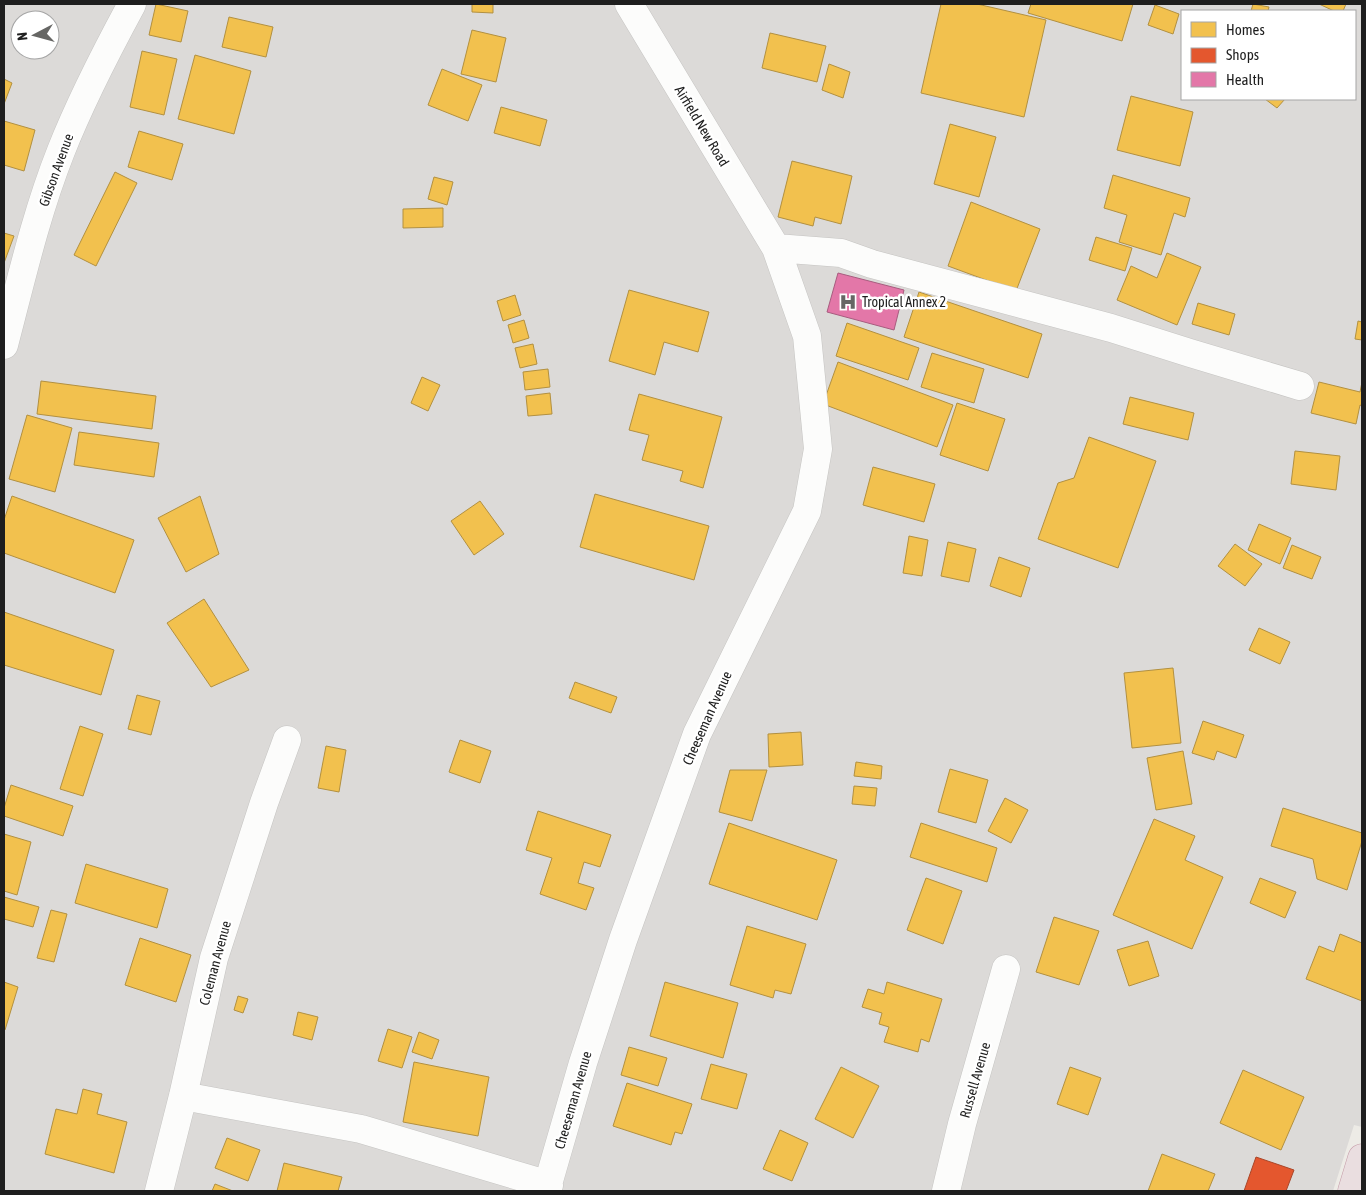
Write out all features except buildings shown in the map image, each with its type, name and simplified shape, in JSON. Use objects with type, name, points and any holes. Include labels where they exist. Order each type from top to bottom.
[{"type":"highway","points":[[1352,1191],[1362,1158]]},
{"type":"street","name":"Gibson Avenue","points":[[4,345],[32,239],[60,153],[106,50],[132,4]]},
{"type":"street","name":"Airfield New Road","points":[[629,4],[776,248]]},
{"type":"street","points":[[776,248],[841,253],[872,264],[1111,328],[1300,386]]},
{"type":"street","name":"Cheeseman Avenue","points":[[548,1188],[583,1063],[623,940],[696,734],[808,511],[818,450],[807,336],[776,248]]},
{"type":"street","name":"Coleman Avenue","points":[[159,1191],[183,1096],[214,958],[264,803],[287,740]]},
{"type":"street","name":"Russell Avenue","points":[[946,1191],[962,1124],[1006,969]]},
{"type":"street","points":[[183,1096],[361,1129],[548,1188]]},
{"type":"shaded area","points":[[4,4],[1362,4],[1362,1127],[1354,1125],[1333,1191],[4,1191]]},
{"type":"place","name":"Tropical Annex 2","points":[[848,302]]}]
